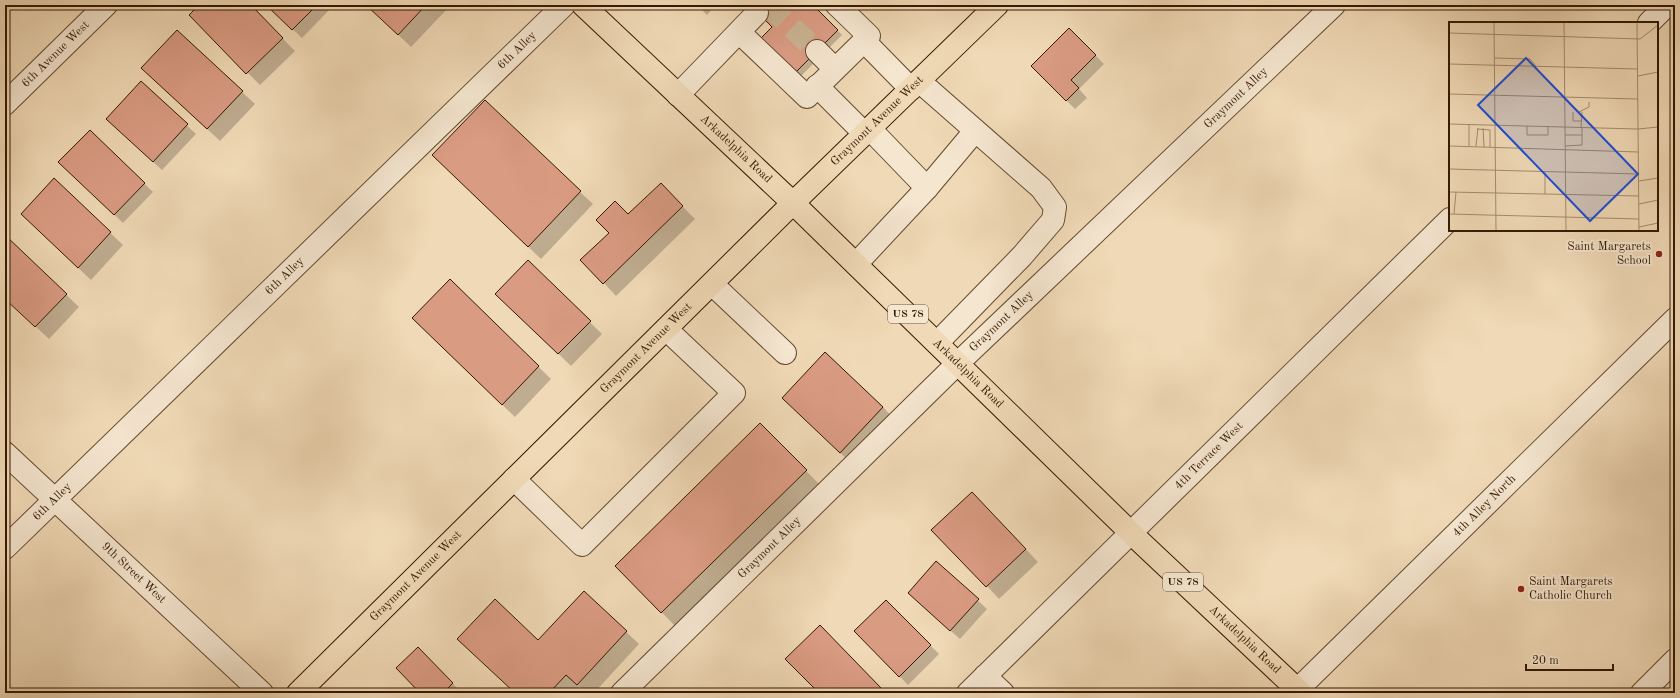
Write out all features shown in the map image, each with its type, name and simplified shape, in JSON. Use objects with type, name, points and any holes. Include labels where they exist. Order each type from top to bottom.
[{"type":"main road","name":"Arkadelphia Road","points":[[583,5],[856,264],[1131,533],[1298,692]]},
{"type":"main road","name":"Graymont Avenue West","points":[[298,693],[867,131],[997,5]]},
{"type":"street","name":"6th Avenue West","points":[[5,104],[106,5]]},
{"type":"street","name":"6th Alley","points":[[5,548],[564,5]]},
{"type":"street","points":[[739,32],[807,97],[869,36],[837,5]]},
{"type":"street","name":"Graymont Alley","points":[[622,693],[957,364],[1334,5]]},
{"type":"street","points":[[1650,22],[1667,5]]},
{"type":"street","points":[[678,95],[757,12]]},
{"type":"street","points":[[864,41],[915,85],[975,131],[1041,188],[1056,207],[1054,220],[1022,256],[937,343]]},
{"type":"street","points":[[817,52],[835,69]]},
{"type":"street","points":[[817,86],[927,188]]},
{"type":"street","points":[[856,264],[927,188],[975,131]]},
{"type":"street","name":"4th Terrace West","points":[[968,693],[1449,220]]},
{"type":"street","points":[[712,284],[785,353]]},
{"type":"street","name":"4th Alley North","points":[[1298,692],[1675,319]]},
{"type":"street","points":[[514,479],[582,545],[734,393],[666,329]]},
{"type":"street","name":"9th Street West","points":[[5,453],[262,693]]},
{"type":"street","points":[[1642,693],[1675,660]]},
{"type":"street","points":[[985,676],[1003,693]]},
{"type":"building","points":[[199,5],[251,5],[283,38],[246,74],[189,15]]},
{"type":"building","points":[[266,5],[317,5],[292,30]]},
{"type":"building","points":[[366,5],[426,5],[398,35]]},
{"type":"building","points":[[750,5],[813,5],[838,30],[795,73],[760,39],[772,27]]},
{"type":"building","points":[[1069,28],[1096,55],[1071,80],[1079,88],[1066,101],[1031,66]]},
{"type":"building","points":[[177,30],[243,91],[207,129],[141,68]]},
{"type":"building","points":[[141,81],[188,124],[153,162],[106,119]]},
{"type":"building","points":[[485,100],[581,191],[528,247],[432,155]]},
{"type":"building","points":[[90,130],[145,183],[114,215],[58,162]]},
{"type":"building","points":[[54,178],[111,232],[78,268],[21,214]]},
{"type":"building","points":[[661,183],[683,206],[603,284],[580,260],[609,233],[596,220],[615,201],[628,214]]},
{"type":"building","points":[[5,235],[67,294],[35,327],[5,299]]},
{"type":"building","points":[[528,260],[591,321],[558,354],[495,294]]},
{"type":"building","points":[[450,279],[539,366],[502,405],[412,318]]},
{"type":"building","points":[[825,352],[883,407],[840,453],[782,398]]},
{"type":"building","points":[[760,423],[807,470],[661,613],[615,566]]},
{"type":"building","points":[[972,492],[1026,549],[986,587],[931,530]]},
{"type":"building","points":[[936,561],[979,599],[950,631],[908,593]]},
{"type":"building","points":[[584,591],[627,631],[577,685],[566,675],[549,693],[515,693],[457,639],[495,599],[538,640]]},
{"type":"building","points":[[886,600],[931,645],[899,677],[854,631]]},
{"type":"building","points":[[820,625],[882,689],[878,693],[819,693],[785,659]]},
{"type":"building","points":[[418,647],[453,683],[443,693],[420,693],[396,668]]},
{"type":"tunnel","points":[[768,5],[817,51]]},
{"type":"place","name":"Saint Margarets School","points":[[1659,254]]},
{"type":"place","name":"Saint Margarets Catholic Church","points":[[1521,589]]}]
